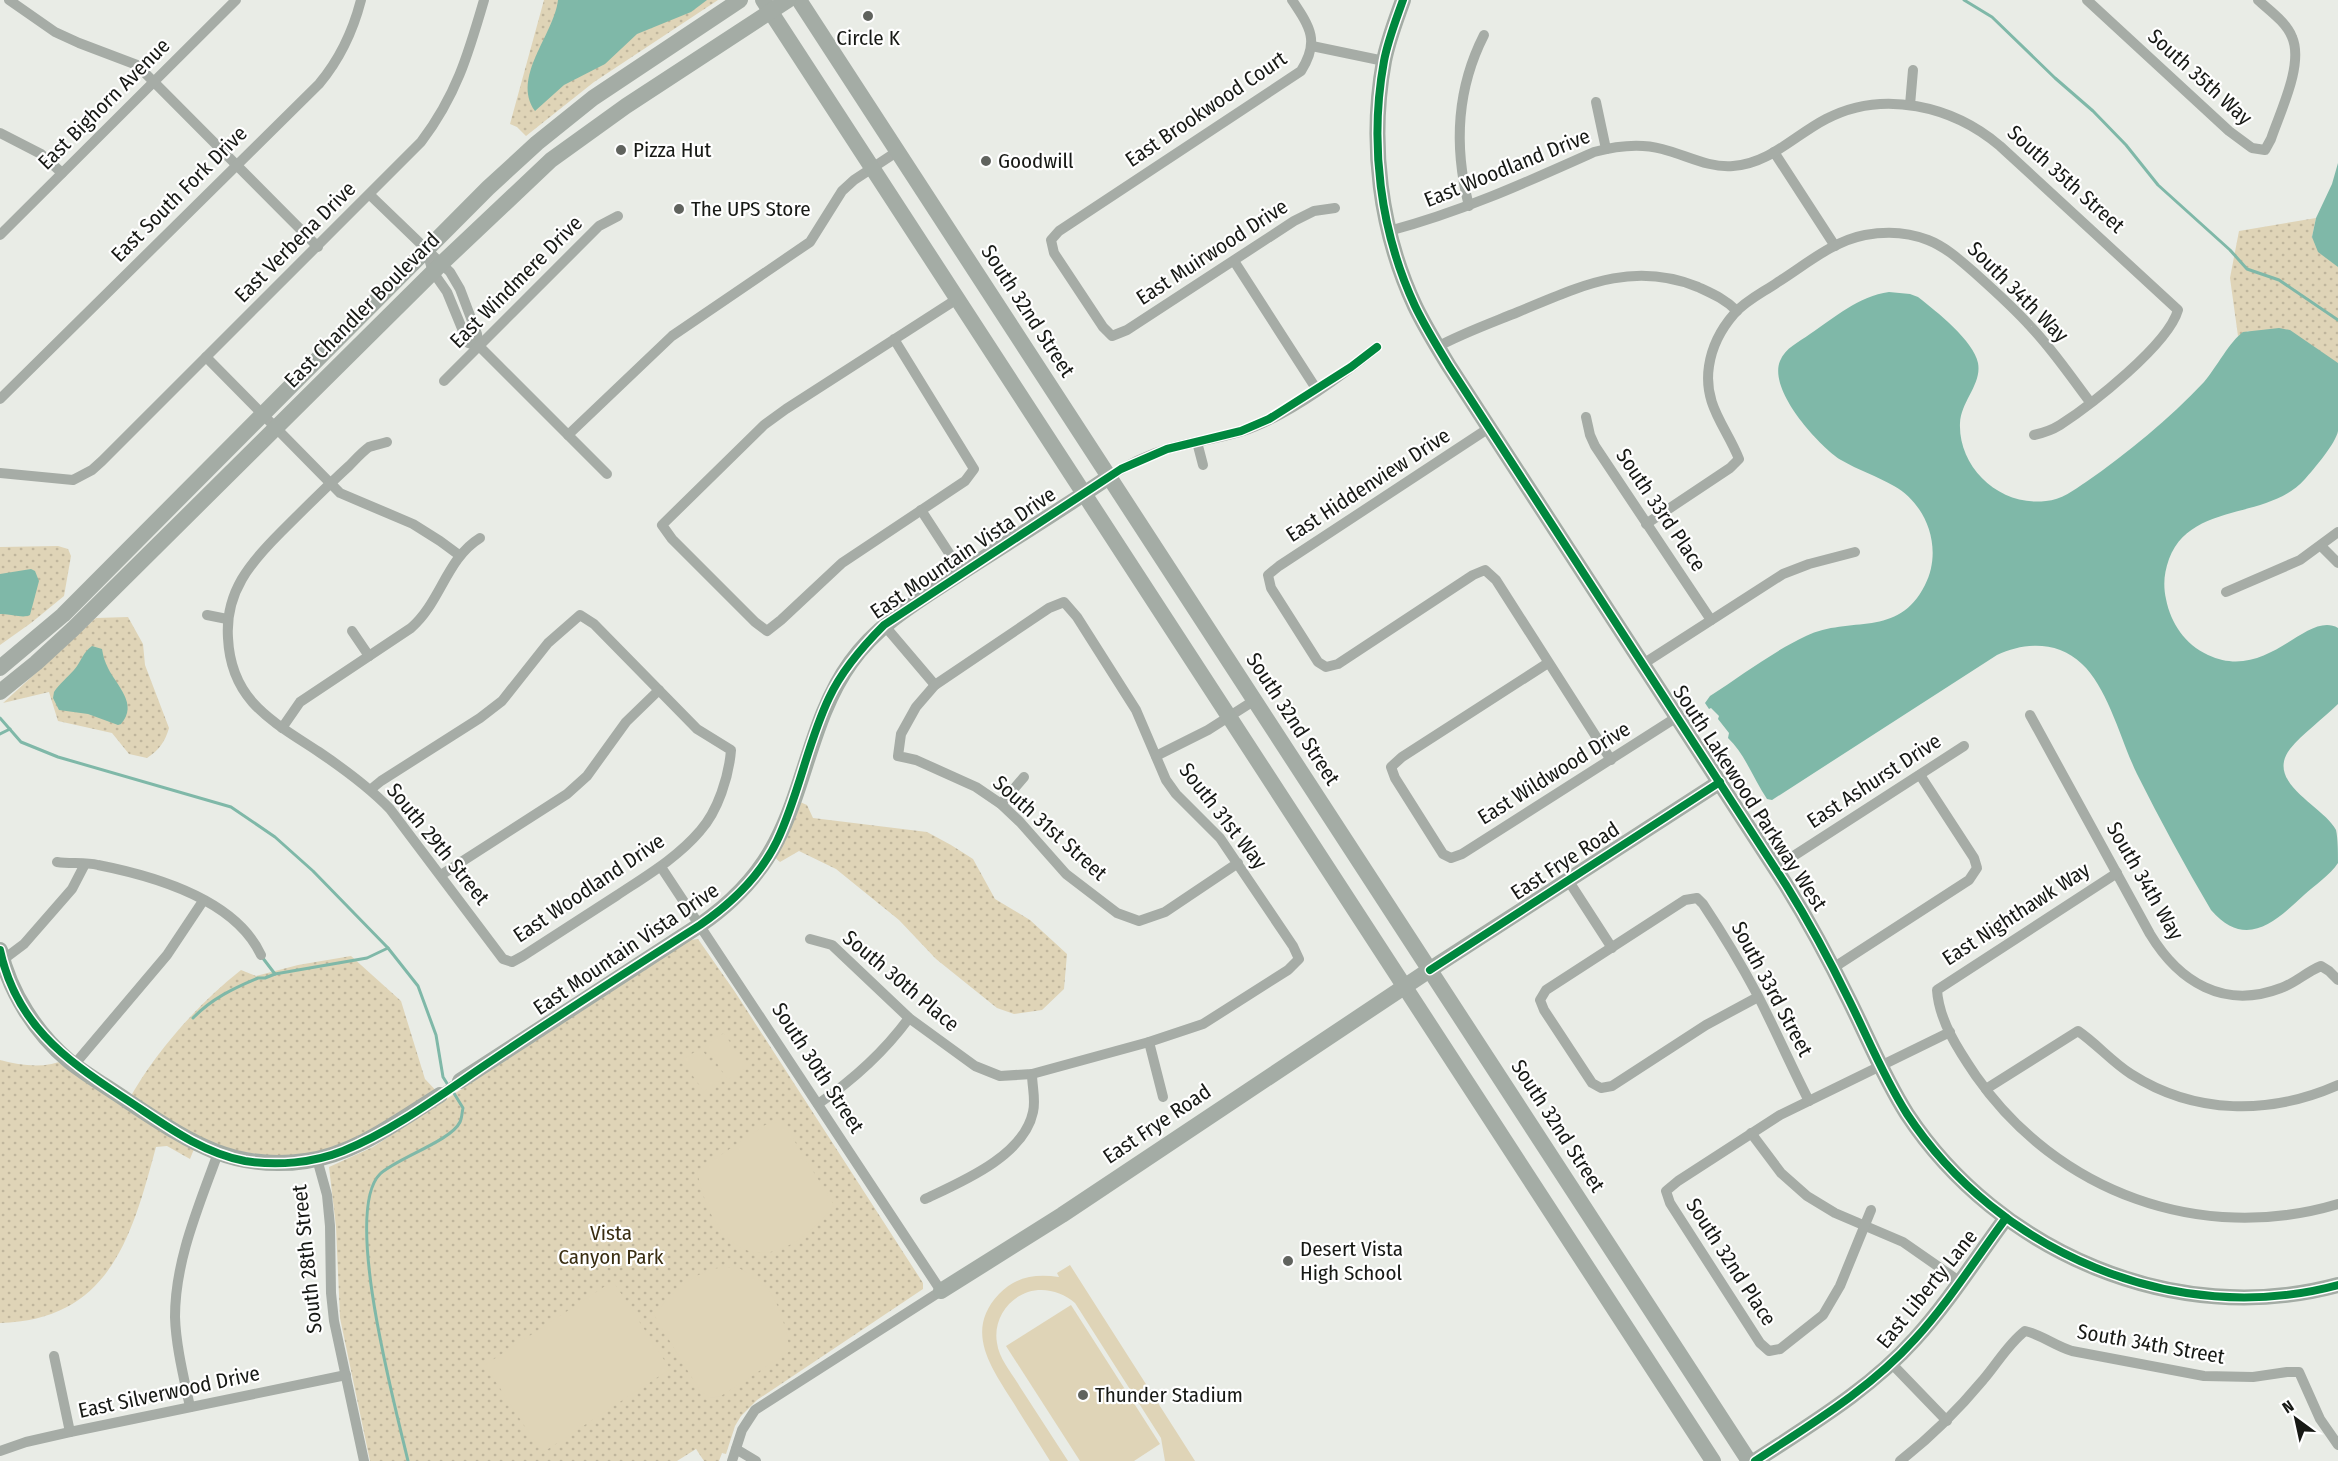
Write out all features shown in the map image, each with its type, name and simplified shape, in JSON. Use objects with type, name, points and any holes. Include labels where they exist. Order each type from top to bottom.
[{"type":"main road","name":"East Chandler Boulevard","points":[[0,668],[63,615],[512,166],[575,111],[615,81],[740,0]]},
{"type":"main road","name":"East Chandler Boulevard","points":[[0,692],[73,629],[521,186],[571,144],[766,6],[788,0]]},
{"type":"main road","name":"South 32nd Street","points":[[799,0],[1749,1461]]},
{"type":"main road","name":"South Lakewood Parkway West","points":[[1403,0],[1384,60],[1378,144],[1381,186],[1389,231],[1405,284],[1416,308],[1437,347],[1775,868],[1833,968],[1901,1104],[1930,1145],[1967,1186],[2006,1218],[2043,1243],[2086,1264],[2127,1280],[2168,1290],[2209,1296],[2250,1298],[2311,1292],[2338,1285]]},
{"type":"main road","points":[[766,6],[1713,1461]]},
{"type":"main road","name":"East Mountain Vista Drive","points":[[460,1081],[700,926],[734,899],[747,885],[777,840],[829,699],[852,659],[884,625],[1109,477]]},
{"type":"main road","name":"East Frye Road","points":[[941,1291],[1062,1215],[1430,970],[1720,782]]},
{"type":"main road","points":[[1,957],[28,1015],[43,1035],[74,1065]]},
{"type":"main road","name":"East Mountain Vista Drive","points":[[74,1065],[191,1142],[245,1161],[269,1163],[317,1159],[342,1151],[377,1135],[440,1095]]},
{"type":"main road","name":"East Liberty Lane","points":[[1755,1461],[1854,1395],[1891,1363],[1916,1338],[2006,1218]]},
{"type":"street","points":[[9,0],[55,32],[79,44],[137,65],[318,247]]},
{"type":"street","name":"East Bighorn Avenue","points":[[0,235],[236,0]]},
{"type":"street","name":"East South Fork Drive","points":[[0,399],[330,70],[348,39],[361,0]]},
{"type":"street","name":"East Verbena Drive","points":[[0,473],[73,480],[83,476],[102,461],[409,157],[441,114],[466,62],[484,0]]},
{"type":"street","points":[[1292,0],[1304,18],[1312,46]]},
{"type":"street","name":"South 35th Way","points":[[2087,0],[2229,131],[2252,148],[2265,150],[2271,139],[2297,61],[2292,37],[2281,22],[2258,0]]},
{"type":"street","points":[[1469,206],[1461,156],[1461,117],[1468,70],[1484,36]]},
{"type":"street","name":"East Brookwood Court","points":[[1112,336],[1102,327],[1054,253],[1051,240],[1059,231],[1292,78],[1301,71],[1310,56],[1312,46],[1384,60]]},
{"type":"street","points":[[1910,105],[1913,70]]},
{"type":"street","points":[[1596,102],[1606,149]]},
{"type":"street","name":"East Woodland Drive","points":[[1389,231],[1434,219],[1469,206],[1606,149],[1651,147],[1702,162],[1733,166],[1749,164],[1774,152],[1827,118],[1881,105],[1910,105]]},
{"type":"street","name":"South 35th Street","points":[[1910,105],[1940,111],[1960,119],[1989,136],[2178,310],[2175,321],[2150,350],[2090,402]]},
{"type":"street","points":[[0,133],[41,154],[62,173]]},
{"type":"street","points":[[568,435],[672,336],[810,242],[842,191],[898,151]]},
{"type":"street","points":[[1646,524],[1730,468],[1739,459],[1715,413],[1709,391],[1709,368],[1713,348],[1721,332],[1737,311],[1835,246],[1774,152]]},
{"type":"street","points":[[370,195],[427,252],[437,267],[468,343],[479,346],[607,474]]},
{"type":"street","name":"East Muirwood Drive","points":[[1112,336],[1127,330],[1294,221],[1314,211],[1335,208]]},
{"type":"street","name":"East Windmere Drive","points":[[444,381],[599,226],[618,216]]},
{"type":"street","name":"South 34th Way","points":[[1835,246],[1864,235],[1884,232],[1916,236],[1944,248],[1988,285],[2031,327],[2090,402]]},
{"type":"street","points":[[1234,261],[1317,390]]},
{"type":"street","points":[[437,267],[455,279],[477,334],[479,346]]},
{"type":"street","points":[[1437,347],[1583,285],[1628,275],[1651,276],[1690,284],[1726,300],[1737,311]]},
{"type":"street","points":[[894,339],[974,469],[965,481],[842,562],[767,631],[680,548],[662,525],[764,425],[894,339],[957,299]]},
{"type":"street","points":[[455,314],[467,310]]},
{"type":"street","name":"East Mountain Vista Drive","points":[[1109,477],[1143,458],[1167,449],[1241,431],[1262,422],[1317,390],[1377,346]]},
{"type":"street","points":[[206,357],[330,484],[349,498],[425,530],[459,555]]},
{"type":"street","points":[[2034,435],[2059,426],[2090,402]]},
{"type":"street","name":"South 33rd Place","points":[[1586,417],[1595,446],[1711,620]]},
{"type":"street","name":"East Hiddenview Drive","points":[[1490,428],[1268,575],[1271,588],[1318,662],[1326,667],[1338,664],[1473,575],[1485,570],[1496,580],[1548,663]]},
{"type":"street","points":[[207,615],[227,619],[243,574],[261,552],[370,447],[387,442]]},
{"type":"street","points":[[1197,442],[1203,465]]},
{"type":"street","points":[[921,510],[962,573]]},
{"type":"street","points":[[2226,592],[2300,560],[2338,532]]},
{"type":"street","points":[[282,728],[300,702],[423,618],[459,555],[480,538]]},
{"type":"street","points":[[2321,546],[2338,563]]},
{"type":"street","points":[[1643,664],[1783,574],[1809,564],[1855,552]]},
{"type":"street","name":"South 31st Way","points":[[935,685],[1050,608],[1064,602],[1077,617],[1136,710],[1166,780],[1176,794],[1220,838],[1293,946],[1299,959],[1288,970],[1203,1024],[1149,1042]]},
{"type":"street","points":[[370,790],[502,701],[548,643],[580,615],[594,624],[659,690],[626,722],[587,776],[567,794],[441,875]]},
{"type":"street","name":"South 29th Street","points":[[227,619],[229,656],[236,678],[247,698],[282,728],[343,768],[390,809],[495,951],[502,959],[512,962]]},
{"type":"street","points":[[884,625],[935,685]]},
{"type":"street","points":[[352,631],[369,656]]},
{"type":"street","points":[[1548,663],[1611,760]]},
{"type":"street","name":"East Wildwood Drive","points":[[1548,663],[1402,757],[1391,767],[1395,778],[1443,854],[1451,858],[1462,854],[1677,717]]},
{"type":"street","name":"South 31st Street","points":[[935,685],[916,707],[901,734],[898,756],[916,760],[976,787],[1001,804],[1066,874],[1117,913],[1139,921],[1165,912],[1238,863]]},
{"type":"street","name":"East Woodland Drive","points":[[512,962],[661,867],[702,829],[715,806],[730,766],[731,750],[697,729],[659,690]]},
{"type":"street","points":[[1156,756],[1208,730],[1254,700]]},
{"type":"street","name":"South 34th Way","points":[[2030,715],[2159,949],[2182,975],[2219,993],[2242,996],[2259,994],[2296,981],[2310,970],[2321,966],[2330,971],[2338,980]]},
{"type":"street","name":"East Ashurst Drive","points":[[1775,868],[1964,746]]},
{"type":"street","points":[[1833,968],[1969,880],[1977,868],[1974,858],[1920,775]]},
{"type":"street","points":[[1001,804],[1024,777]]},
{"type":"street","points":[[57,862],[95,864],[157,880],[224,912],[256,943],[261,955]]},
{"type":"street","points":[[1,957],[24,944],[72,889],[85,864]]},
{"type":"street","name":"South 30th Street","points":[[661,867],[941,1291]]},
{"type":"street","name":"East Nighthawk Way","points":[[1950,1032],[1938,1004],[1937,990],[2117,873]]},
{"type":"street","points":[[1568,880],[1612,948],[1546,990],[1540,1000],[1544,1010],[1592,1083],[1601,1088],[1612,1086],[1706,1025],[1758,997]]},
{"type":"street","name":"South 33rd Street","points":[[1612,948],[1685,900],[1696,898],[1703,904],[1727,940],[1809,1101]]},
{"type":"street","points":[[74,1065],[167,955],[203,901]]},
{"type":"street","name":"South 30th Place","points":[[810,939],[832,945],[909,1018],[986,1072],[1000,1076],[1032,1074]]},
{"type":"street","points":[[818,1104],[866,1067],[909,1018]]},
{"type":"street","points":[[1986,1089],[2078,1030],[2132,1075],[2167,1093],[2204,1104],[2232,1107],[2274,1105],[2315,1095],[2338,1085]]},
{"type":"street","points":[[1959,1281],[1903,1242],[1820,1205],[1794,1186],[1770,1161],[1751,1133],[1809,1101],[1950,1032],[1965,1059],[2008,1117],[2051,1154],[2100,1185],[2149,1204],[2182,1212],[2248,1218],[2303,1213],[2338,1204]]},
{"type":"street","points":[[925,1199],[981,1172],[1013,1146],[1028,1128],[1034,1110],[1032,1074],[1149,1042],[1163,1097]]},
{"type":"street","name":"East Mountain Vista Drive","points":[[440,1095],[460,1081]]},
{"type":"street","name":"South 32nd Place","points":[[1751,1133],[1666,1191],[1676,1214],[1760,1343],[1769,1351],[1780,1349],[1823,1315],[1840,1286],[1865,1226]]},
{"type":"street","points":[[190,1407],[177,1335],[176,1298],[187,1243],[218,1153]]},
{"type":"street","name":"South 28th Street","points":[[317,1159],[327,1195],[332,1302],[364,1461]]},
{"type":"street","points":[[1865,1226],[1871,1210]]},
{"type":"street","name":"East Frye Road","points":[[732,1461],[742,1430],[755,1410],[941,1291]]},
{"type":"street","name":"South 34th Street","points":[[1947,1421],[1999,1362],[2015,1339],[2025,1331],[2036,1333],[2060,1348],[2072,1352],[2185,1374],[2234,1377],[2299,1372],[2320,1419],[2338,1445]]},
{"type":"street","points":[[54,1356],[70,1432]]},
{"type":"street","points":[[1891,1363],[1947,1421],[1900,1461]]},
{"type":"street","name":"East Silverwood Drive","points":[[0,1451],[26,1442],[70,1432],[346,1375]]},
{"type":"street","points":[[736,1449],[756,1461]]},
{"type":"green space","points":[[544,0],[718,0],[594,82],[526,136],[510,124]]},
{"type":"green space","points":[[2316,218],[2312,237],[2338,267],[2338,363],[2248,331],[2238,336],[2230,278],[2239,231]]},
{"type":"green space","points":[[58,546],[68,549],[71,556],[64,596],[0,645],[0,547]]},
{"type":"green space","points":[[128,617],[143,644],[145,665],[169,728],[161,745],[147,758],[129,754],[112,733],[58,721],[49,692],[3,703],[96,618]]},
{"type":"green space","points":[[793,799],[807,805],[813,818],[927,832],[973,859],[995,899],[1030,920],[1067,954],[1064,989],[1042,1010],[1014,1014],[997,1008],[936,959],[899,920],[836,869],[799,851],[780,862],[770,853]]},
{"type":"green space","name":"Vista Canyon Park","points":[[698,939],[735,992],[923,1283],[923,1289],[757,1400],[741,1416],[735,1426],[726,1454],[722,1453],[719,1461],[704,1461],[696,1449],[677,1461],[370,1461],[340,1318],[336,1227],[329,1167],[373,1147],[690,940]]},
{"type":"green space","points":[[351,956],[401,1001],[425,1079],[440,1095],[377,1135],[304,1162],[196,1144],[190,1159],[167,1146],[156,1147],[137,1212],[125,1241],[110,1267],[91,1289],[67,1307],[37,1318],[0,1323],[0,1060],[34,1066],[67,1059],[128,1101],[151,1064],[178,1030],[241,970],[256,976],[298,965]]},
{"type":"green space","points":[[724,1033],[746,1067],[728,1080],[705,1045]]},
{"type":"green space","points":[[701,1048],[722,1079],[704,1092],[682,1060]]},
{"type":"green space","points":[[773,1122],[781,1123],[787,1129],[834,1205],[812,1229],[790,1245],[769,1252],[750,1251],[733,1243],[718,1226],[706,1202],[697,1171],[765,1125]]},
{"type":"green space","points":[[1070,1265],[1195,1461],[1165,1461],[1161,1438],[1075,1303],[1059,1293],[1041,1290],[1020,1295],[1008,1305],[1000,1319],[996,1335],[998,1349],[1003,1360],[1068,1461],[1050,1461],[990,1362],[982,1335],[983,1322],[999,1294],[1012,1283],[1034,1276],[1059,1277],[1057,1273]]},
{"type":"green space","points":[[737,1267],[758,1279],[771,1293],[783,1322],[790,1351],[721,1396],[710,1398],[700,1391],[654,1315],[673,1294],[696,1276],[713,1269]]},
{"type":"green space","points":[[613,1281],[670,1369],[542,1453],[485,1365]]},
{"type":"green space","name":"Thunder Stadium","points":[[1071,1305],[1160,1444],[1134,1461],[1080,1461],[1006,1346]]},
{"type":"shaded area","points":[[558,0],[707,0],[691,12],[637,34],[605,64],[564,85],[535,111],[529,98],[528,84],[536,56],[555,13]]},
{"type":"shaded area","points":[[2338,163],[2338,267],[2318,252],[2312,237],[2316,218],[2332,184]]},
{"type":"shaded area","points":[[1889,292],[1918,297],[1953,327],[1969,345],[1975,354],[1978,371],[1961,415],[1961,440],[1966,455],[1974,469],[1998,491],[2013,498],[2029,501],[2052,500],[2067,494],[2133,447],[2204,382],[2243,332],[2279,328],[2290,330],[2338,363],[2338,431],[2329,449],[2314,469],[2289,492],[2271,501],[2212,519],[2194,528],[2180,541],[2169,559],[2165,574],[2166,599],[2175,625],[2192,645],[2208,655],[2230,661],[2249,660],[2267,654],[2313,629],[2326,625],[2338,628],[2338,704],[2295,743],[2284,761],[2285,773],[2290,783],[2330,821],[2336,830],[2338,863],[2322,880],[2271,922],[2260,928],[2248,930],[2236,928],[2224,922],[2211,910],[2137,774],[2099,687],[2082,664],[2063,651],[2030,646],[1997,655],[1772,800],[1767,799],[1744,759],[1728,738],[1729,733],[1718,719],[1719,716],[1705,703],[1710,696],[1757,664],[1806,636],[1823,630],[1872,623],[1901,613],[1914,602],[1925,585],[1933,557],[1932,543],[1929,530],[1916,505],[1894,486],[1831,453],[1797,416],[1781,387],[1778,373],[1782,356],[1793,346],[1857,303]]},
{"type":"shaded area","points":[[31,569],[35,571],[39,581],[30,615],[0,614],[0,574]]},
{"type":"shaded area","points":[[92,646],[102,649],[107,666],[127,702],[126,717],[121,724],[118,725],[88,714],[59,710],[53,698],[56,689]]},
{"type":"waterway","points":[[1964,0],[1992,17],[2093,111],[2126,145],[2158,185],[2230,250],[2247,269],[2279,280],[2338,320]]},
{"type":"waterway","points":[[0,718],[21,742],[58,757],[231,807],[275,837],[313,871],[388,948],[418,986],[436,1035],[443,1077],[448,1085]]},
{"type":"waterway","points":[[0,734],[10,729]]},
{"type":"waterway","points":[[262,957],[275,974],[367,958],[388,948]]},
{"type":"waterway","points":[[193,1018],[207,1005],[232,990],[258,978],[275,974]]},
{"type":"waterway","points":[[408,1461],[375,1312],[369,1268],[367,1228],[370,1195],[380,1174],[455,1129],[461,1120],[463,1108],[452,1090]]},
{"type":"cycle path","points":[[1403,0],[1384,61],[1378,123],[1378,155],[1381,186],[1393,248],[1415,306],[1449,366],[1795,899],[1827,956],[1907,1114],[1945,1163],[1990,1205],[2040,1240],[2095,1268],[2154,1287],[2215,1296],[2276,1296],[2338,1285]]},
{"type":"cycle path","points":[[0,950],[7,976],[18,998],[30,1018],[61,1052],[100,1082],[195,1143],[228,1157],[257,1162],[307,1161],[343,1151],[383,1132],[421,1109],[545,1025],[700,925],[734,898],[754,877],[777,841],[785,824],[821,715],[834,688],[853,659],[884,625],[1121,469],[1167,449],[1241,431],[1269,419],[1351,367],[1377,347]]},
{"type":"cycle path","points":[[1430,970],[1720,782]]},
{"type":"cycle path","points":[[1755,1461],[1839,1405],[1897,1357],[1939,1310],[2006,1218]]},
{"type":"place","name":"Circle K","points":[[868,16]]},
{"type":"place","name":"Pizza Hut","points":[[621,150]]},
{"type":"place","name":"Goodwill","points":[[986,161]]},
{"type":"place","name":"The UPS Store","points":[[679,209]]},
{"type":"place","name":"Desert Vista High School","points":[[1288,1261]]},
{"type":"place","name":"Thunder Stadium","points":[[1083,1395]]}]
